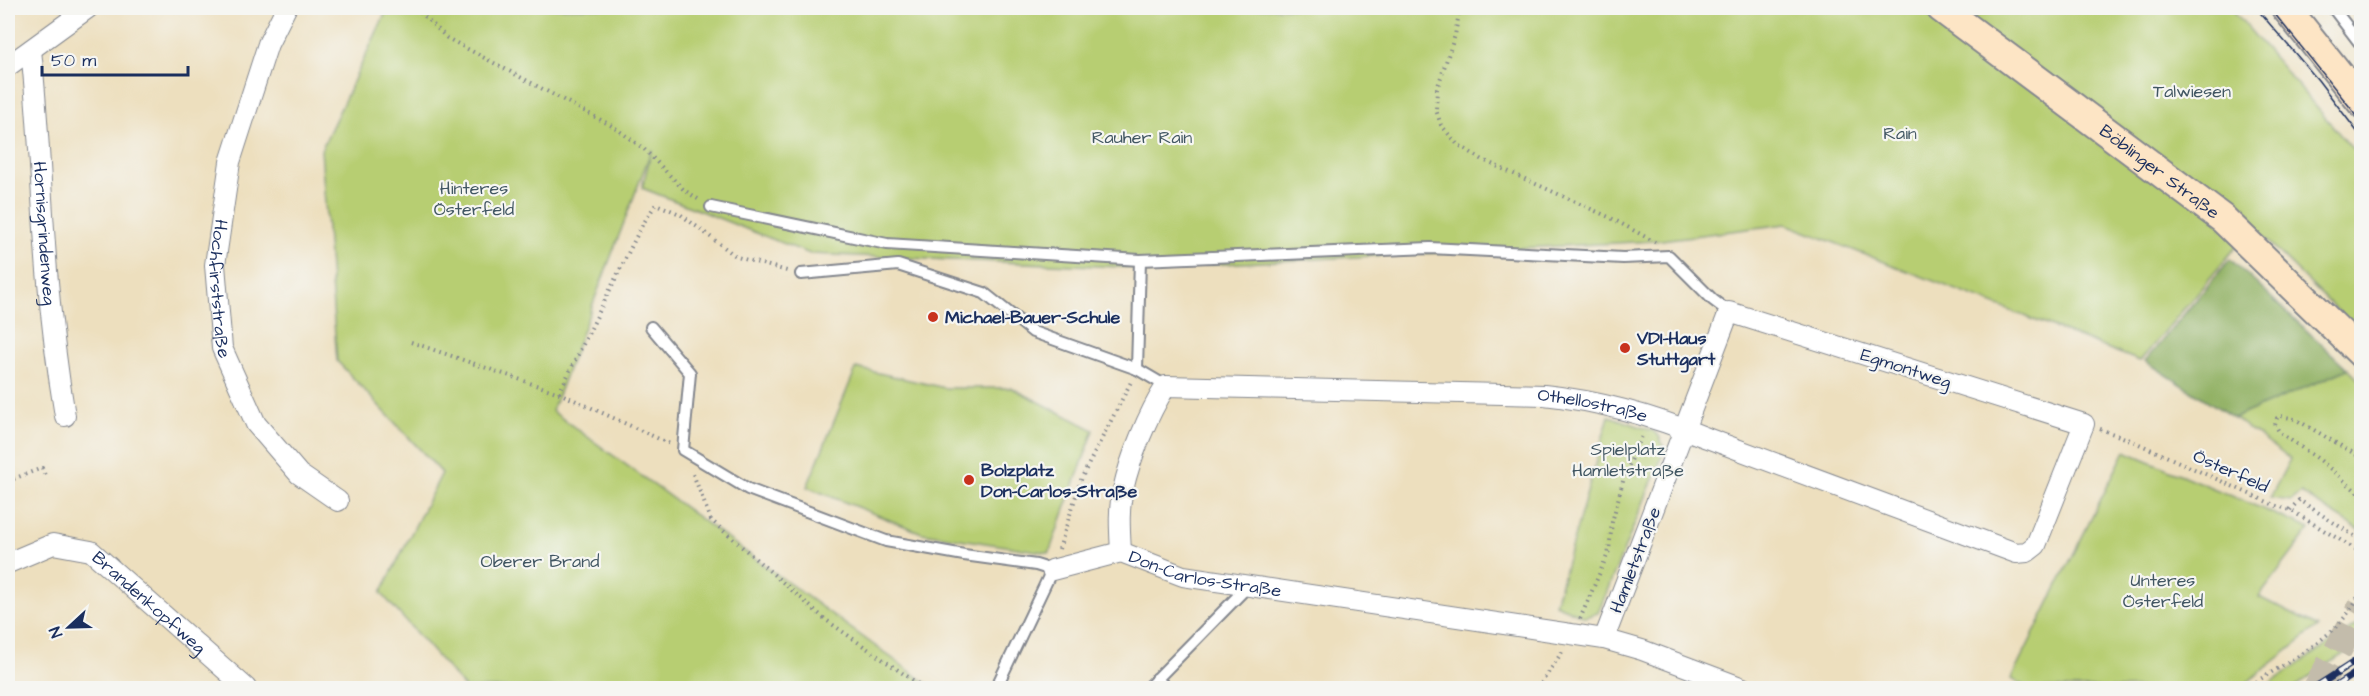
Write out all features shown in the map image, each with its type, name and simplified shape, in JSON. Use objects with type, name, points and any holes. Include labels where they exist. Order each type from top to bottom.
[{"type":"main road","name":"Böblinger Straße","points":[[1941,8],[2223,219],[2361,354]]},
{"type":"main road","points":[[2286,8],[2361,103]]},
{"type":"street","points":[[8,66],[88,8]]},
{"type":"street","name":"Hochfirststraße","points":[[286,8],[268,44],[230,162],[215,265],[222,348],[256,424],[299,474],[338,501]]},
{"type":"street","name":"Hornisgrindenweg","points":[[31,50],[47,271],[65,416]]},
{"type":"street","name":"Egmontweg","points":[[1729,312],[2084,424]]},
{"type":"street","name":"Hamletstraße","points":[[1604,639],[1729,312]]},
{"type":"street","points":[[1121,552],[1119,526],[1122,491],[1150,411],[1166,386]]},
{"type":"street","name":"Othellostraße","points":[[1166,386],[1544,395],[1586,399],[1652,416],[2016,553],[2026,552],[2036,545],[2084,424]]},
{"type":"street","name":"Brandenkopfweg","points":[[8,563],[52,544],[91,551],[246,688]]},
{"type":"street","name":"Don-Carlos-Straße","points":[[1052,570],[1121,552],[1183,576],[1604,639],[1642,650],[1743,688]]},
{"type":"lane","points":[[2333,8],[2361,46]]},
{"type":"lane","points":[[711,207],[888,244],[1140,260],[1430,248],[1623,258],[1669,256],[1713,300],[1729,312]]},
{"type":"lane","points":[[1137,369],[1140,260]]},
{"type":"lane","points":[[801,274],[898,265],[984,293],[1033,332],[1137,369],[1166,386]]},
{"type":"lane","points":[[651,327],[690,373],[683,450]]},
{"type":"lane","name":"Don-Carlos-Straße","points":[[683,450],[748,489],[886,540],[964,555],[1036,565],[1052,570]]},
{"type":"lane","points":[[996,688],[1052,570]]},
{"type":"lane","points":[[1148,688],[1249,585]]},
{"type":"lane","points":[[1156,679],[1167,688]]},
{"type":"path","points":[[416,8],[432,26],[447,38],[614,127],[644,149],[684,190],[711,207]]},
{"type":"path","points":[[1460,8],[1455,35],[1437,89],[1436,110],[1441,125],[1457,144],[1483,160],[1611,218],[1654,241]]},
{"type":"path","points":[[559,393],[641,227],[656,204],[681,214],[737,257],[801,274]]},
{"type":"path","points":[[411,342],[559,393],[683,450],[711,520],[826,620],[924,688]]},
{"type":"path","points":[[1052,570],[1082,477],[1137,369]]},
{"type":"path","points":[[1538,688],[1573,634],[1592,593],[1609,551],[1612,522],[1625,474],[1652,416]]},
{"type":"path","points":[[2361,458],[2295,419],[2281,416],[2277,418],[2275,425],[2280,433],[2320,460],[2361,496]]},
{"type":"path","name":"Österfeld","points":[[2084,424],[2128,439],[2274,505],[2290,510],[2361,553]]},
{"type":"path","points":[[8,481],[42,468],[46,478]]},
{"type":"path","points":[[2290,510],[2299,500],[2361,541]]},
{"type":"path","points":[[2246,688],[2320,642],[2360,596],[2361,584]]},
{"type":"green space","points":[[388,8],[2231,8],[2361,159],[2361,334],[2253,227],[2140,361],[1786,224],[1654,241],[1146,268],[810,254],[642,188],[652,149],[552,411],[933,688],[465,688],[381,593],[442,473],[337,361],[321,150]]},
{"type":"green space","points":[[2230,259],[2348,369],[2234,418],[2145,361]]},
{"type":"green space","points":[[856,368],[945,388],[1012,388],[1094,430],[1049,553],[922,533],[807,487]]},
{"type":"green space","points":[[2348,369],[2361,382],[2361,531],[2301,493],[2291,501],[2270,498],[2290,459],[2234,418]]},
{"type":"green space","name":"Spielplatz Hamletstraße","points":[[1609,416],[1653,431],[1659,436],[1665,450],[1598,613],[1585,617],[1555,604]]},
{"type":"green space","name":"Unteres Österfeld","points":[[2125,451],[2310,529],[2259,597],[2318,627],[2240,688],[2030,688],[2011,679]]},
{"type":"green space","points":[[2361,622],[2361,642],[2293,688],[2263,688]]},
{"type":"tunnel","points":[[2317,688],[2362,606]]},
{"type":"tram line","points":[[2256,8],[2318,80],[2362,138]]},
{"type":"tram line","points":[[2270,8],[2362,122]]},
{"type":"railway","points":[[2314,688],[2362,657]]},
{"type":"railway","points":[[2333,688],[2362,669]]},
{"type":"place","name":"Michael-Bauer-Schule","points":[[933,317]]},
{"type":"place","name":"VDI-Haus Stuttgart","points":[[1625,348]]},
{"type":"place","name":"Bolzplatz Don-Carlos-Straße","points":[[969,480]]},
{"type":"park label","name":"Talwiesen","points":[[2192,91]]},
{"type":"park label","name":"Rain","points":[[1900,133]]},
{"type":"park label","name":"Rauher Rain","points":[[1142,137]]},
{"type":"park label","name":"Hinteres Österfeld","points":[[474,198]]},
{"type":"park label","name":"Oberer Brand","points":[[540,561]]}]
